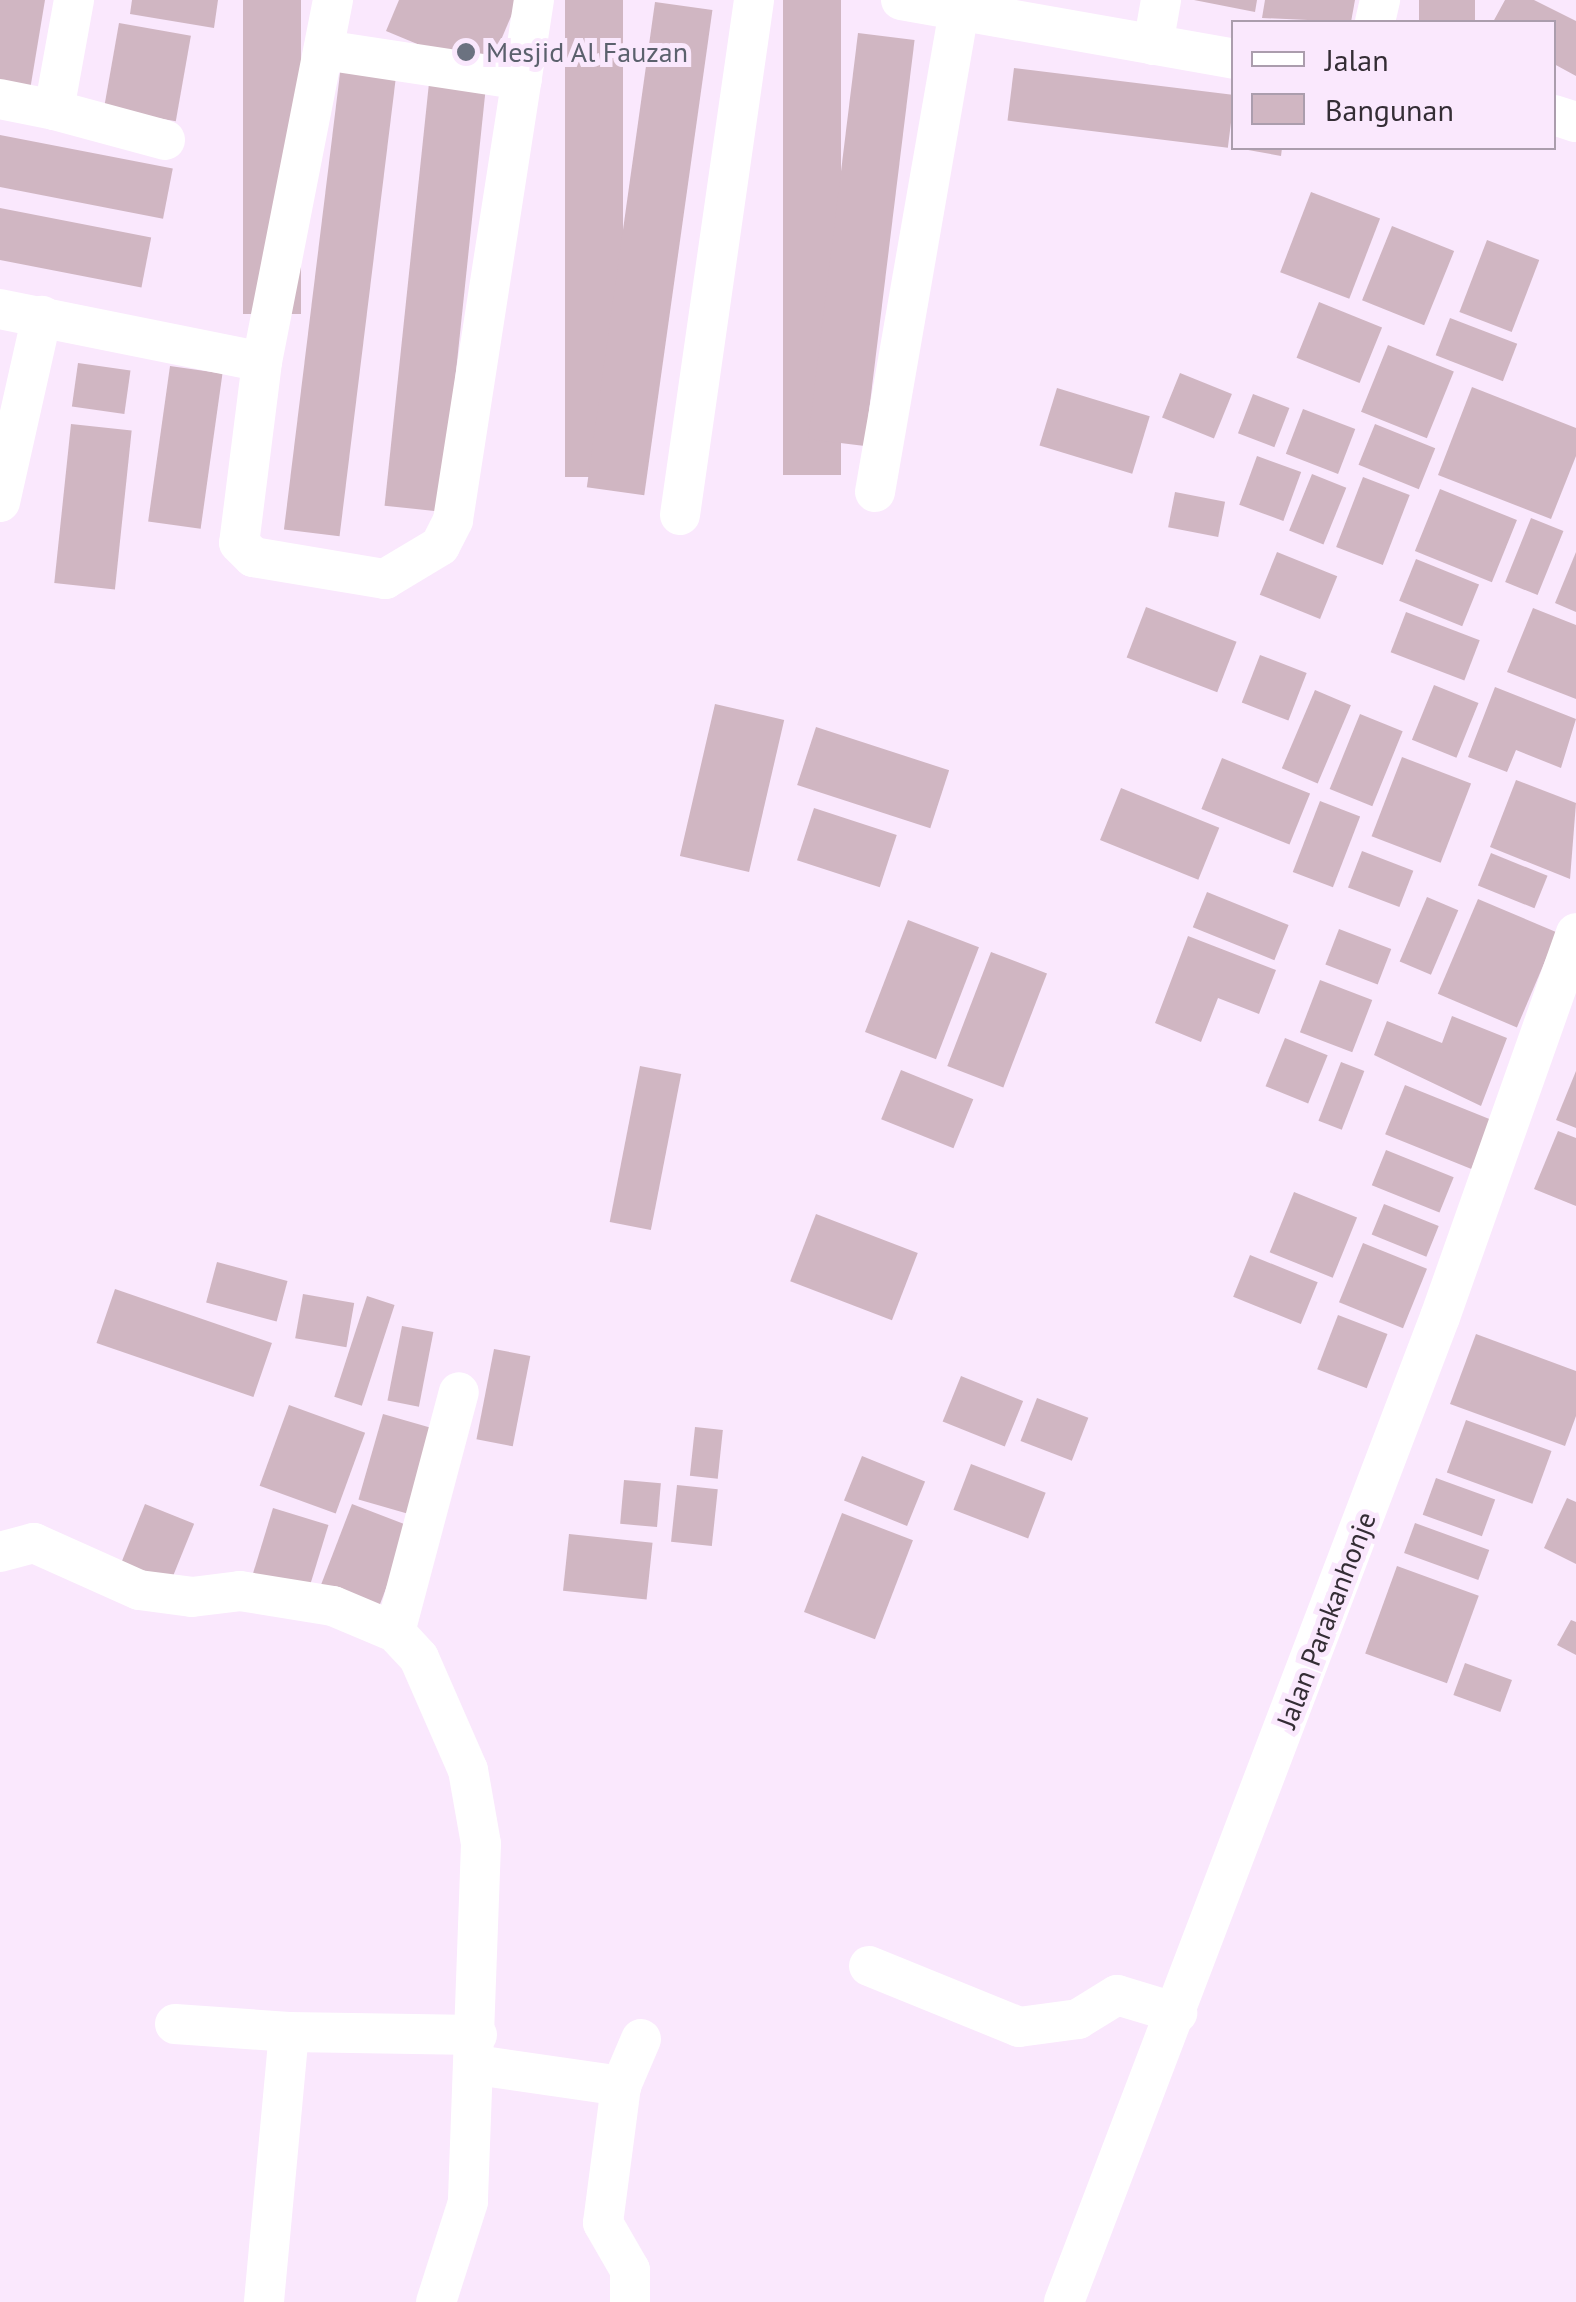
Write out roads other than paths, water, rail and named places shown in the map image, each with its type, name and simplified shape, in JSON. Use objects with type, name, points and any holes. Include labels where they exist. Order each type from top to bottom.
[{"type":"street","points":[[54,110],[74,0]]},
{"type":"street","points":[[332,0],[262,362],[238,525],[243,551],[386,579],[440,546],[462,480],[534,0]]},
{"type":"street","points":[[680,514],[754,0]]},
{"type":"street","points":[[900,0],[961,6],[1231,58]]},
{"type":"street","points":[[1153,45],[1161,0]]},
{"type":"street","points":[[876,492],[961,6]]},
{"type":"street","points":[[324,50],[522,80]]},
{"type":"street","points":[[0,99],[165,140]]},
{"type":"street","points":[[0,309],[262,362]]},
{"type":"street","points":[[3,478],[42,316]]},
{"type":"street","name":"Jalan Parakanhonje","points":[[1064,2302],[1440,1317],[1576,933]]},
{"type":"street","points":[[394,1632],[460,1392]]},
{"type":"street","points":[[0,1552],[34,1543],[139,1590],[192,1597],[240,1591],[333,1606],[394,1632],[419,1658],[453,1728],[478,1802],[476,2050],[468,2202],[436,2302]]},
{"type":"street","points":[[868,1966],[1018,2027],[1078,2019],[1117,1995],[1177,2013]]},
{"type":"street","points":[[175,2024],[476,2050],[621,2086]]},
{"type":"street","points":[[264,2302],[289,2032]]},
{"type":"street","points":[[630,2302],[630,2270],[602,2224],[621,2086],[641,2039]]},
{"type":"place","name":"Mesjid Al Fauzan","points":[[466,52]]}]
